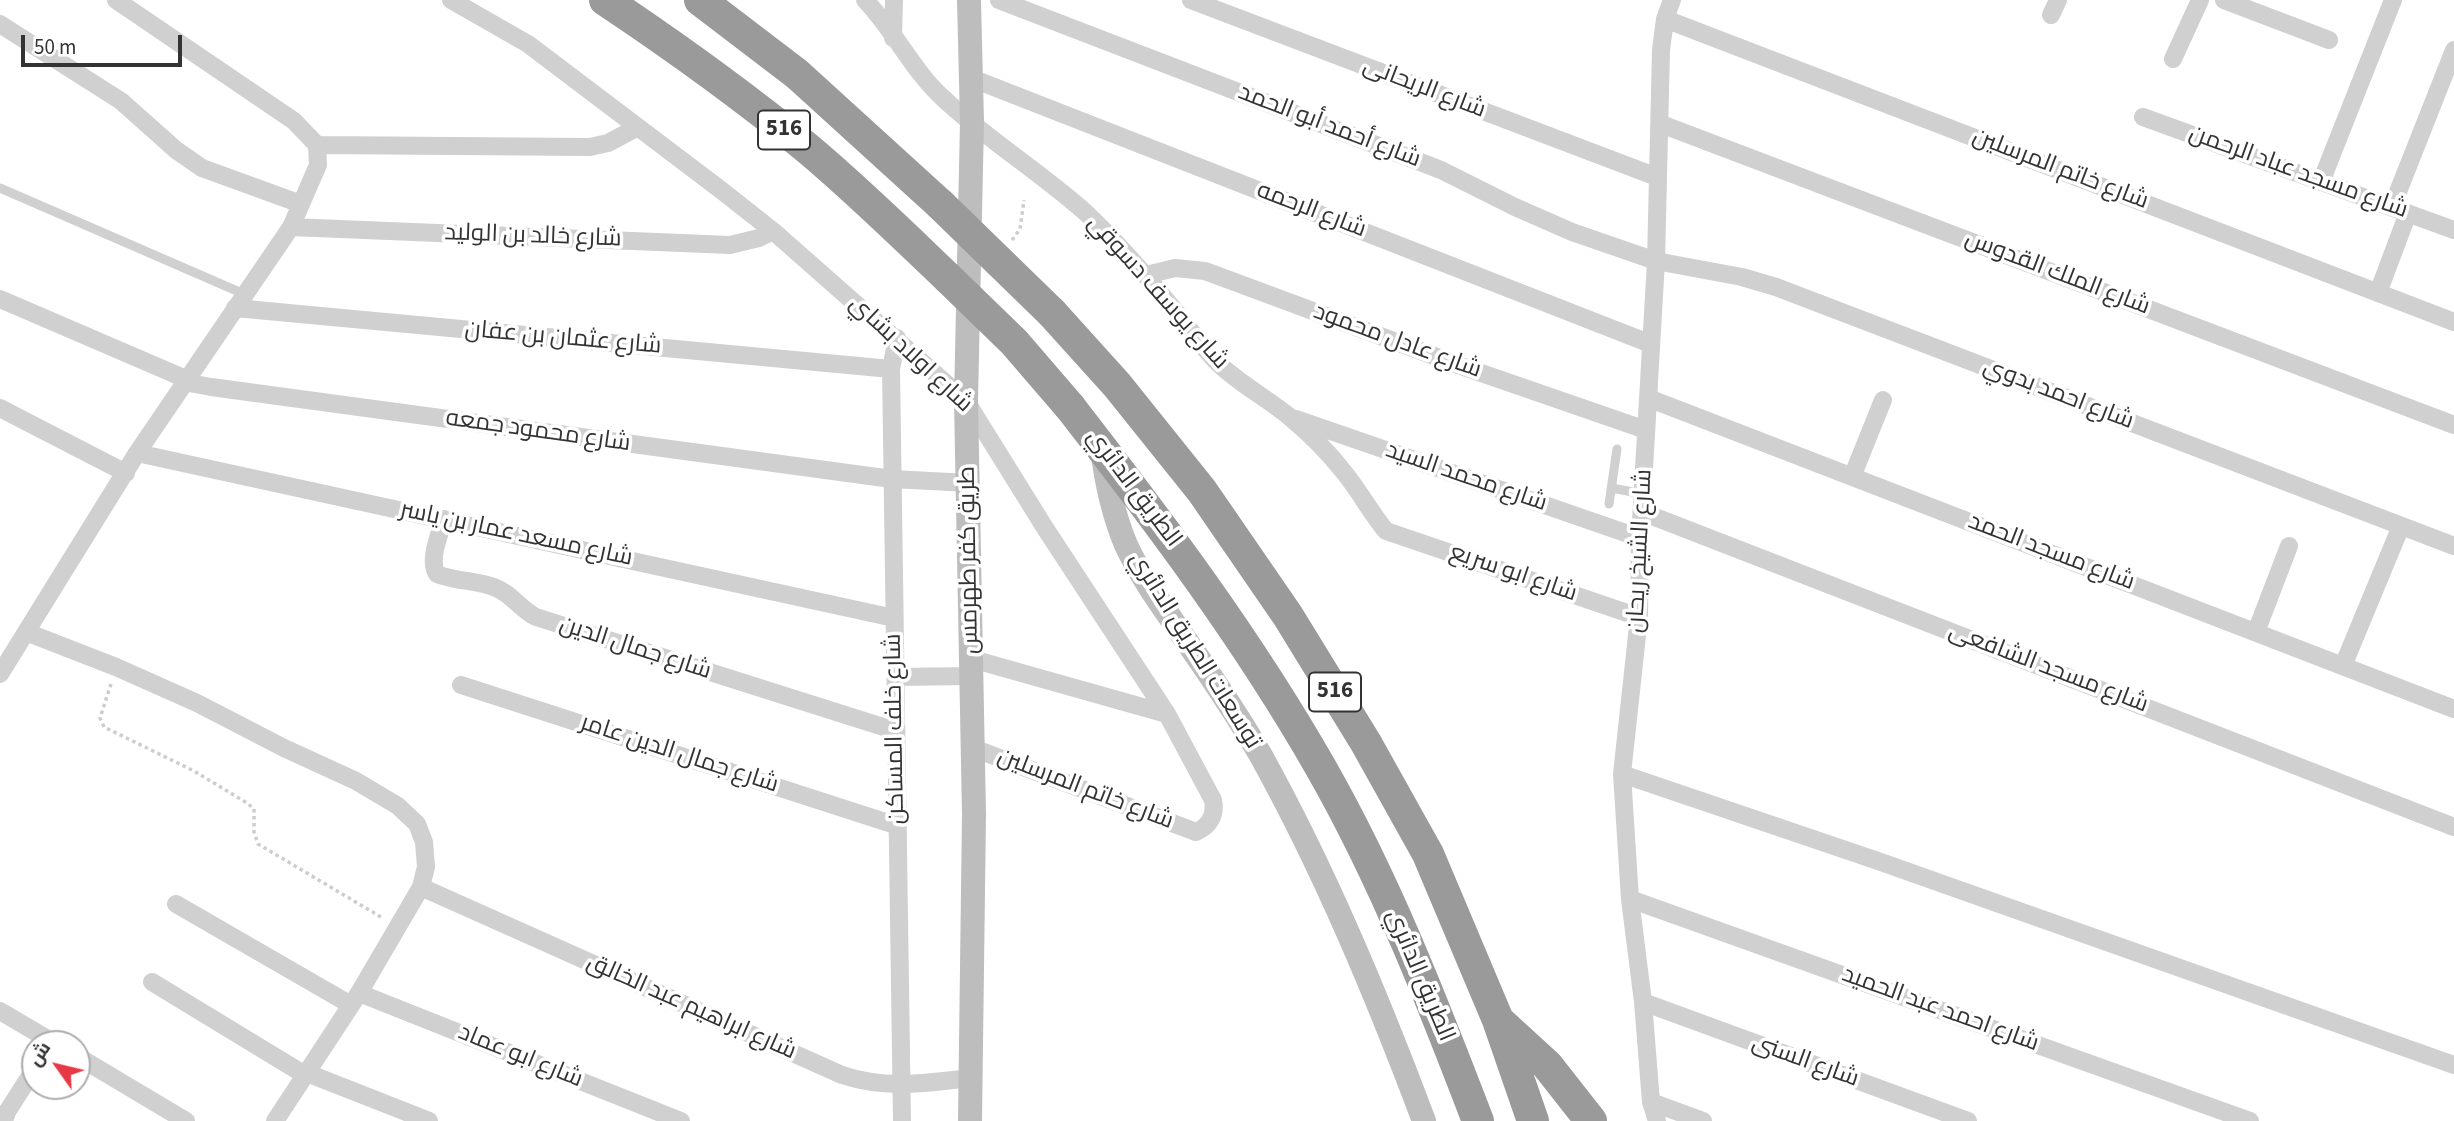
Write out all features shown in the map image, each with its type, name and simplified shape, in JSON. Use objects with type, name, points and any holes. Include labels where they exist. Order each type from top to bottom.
[{"type":"highway","name":"الطريق الدائري","points":[[605,0],[722,82],[808,149],[879,212],[1014,342],[1070,407],[1164,527],[1245,643],[1321,769],[1364,849],[1437,1017],[1478,1121]]},
{"type":"highway","name":"الطريق الدائري","points":[[700,0],[797,74],[941,205],[1052,313],[1117,385],[1202,491],[1289,616],[1429,854],[1498,1020],[1533,1121]]},
{"type":"highway","points":[[1498,1020],[1547,1065],[1591,1121]]},
{"type":"street","points":[[0,674],[137,453],[291,227],[318,165],[317,145],[294,121],[116,0]]},
{"type":"street","name":"شارع اولاد بشاي","points":[[451,0],[528,44],[773,231],[966,401],[1045,528],[1167,714],[1213,800],[1215,807],[1211,820],[1196,832]]},
{"type":"street","name":"شارع يوسف دسوقي","points":[[864,0],[934,89],[995,144],[1024,162],[1076,205],[1146,275],[1217,362],[1291,418],[1343,471],[1386,531]]},
{"type":"street","points":[[893,38],[894,0]]},
{"type":"street","name":"طريق كفر طهرمس","points":[[969,0],[972,122],[966,401],[973,747],[970,1121]]},
{"type":"street","name":"شارع أحمد أبو الحمد","points":[[999,0],[1441,170],[1572,232],[1656,261]]},
{"type":"street","name":"شارع الريحانى","points":[[1191,0],[1657,177]]},
{"type":"street","name":"شارع الشيخ ريحان","points":[[1651,1102],[1643,1002],[1630,900],[1622,774],[1639,617],[1640,538],[1656,261],[1661,50],[1665,19],[1672,0]]},
{"type":"street","points":[[2173,59],[2200,0]]},
{"type":"street","points":[[2224,0],[2329,40]]},
{"type":"street","points":[[2321,182],[2393,0]]},
{"type":"street","name":"شارع خاتم المرسلين","points":[[1665,19],[2454,322]]},
{"type":"street","points":[[0,24],[121,101],[168,144],[202,168],[302,204]]},
{"type":"street","points":[[2378,293],[2400,210],[2454,50]]},
{"type":"street","name":"شارع الرحمه","points":[[971,78],[1651,344]]},
{"type":"street","name":"شارع مسجد عباد الرحمن","points":[[2143,117],[2454,230]]},
{"type":"street","name":"شارع الملك القدوس","points":[[1661,124],[2454,425]]},
{"type":"street","points":[[317,145],[590,147],[622,137],[638,127]]},
{"type":"street","name":"شارع خالد بن الوليد","points":[[291,227],[730,245],[759,238],[773,231]]},
{"type":"street","name":"شارع احمد بدوي","points":[[1656,261],[1776,287],[2454,546]]},
{"type":"street","name":"شارع عادل محمود","points":[[1146,275],[1175,268],[1205,271],[1461,366],[1647,430]]},
{"type":"street","name":"شارع محمود جمعه","points":[[0,299],[185,380],[224,389],[892,479],[969,483]]},
{"type":"street","name":"شارع عثمان بن عفان","points":[[240,301],[891,369]]},
{"type":"street","name":"شارع خلف المساكن","points":[[897,338],[891,369],[902,1121]]},
{"type":"street","name":"شارع مسجد الحمد","points":[[1648,398],[2454,709]]},
{"type":"street","points":[[1852,477],[1883,400]]},
{"type":"street","points":[[0,408],[126,473]]},
{"type":"street","name":"شارع محمد السيد","points":[[1291,418],[1640,538]]},
{"type":"street","name":"توسعات الطريق الدائري","points":[[1101,447],[1116,517],[1138,568],[1260,754],[1329,891],[1366,973],[1424,1121]]},
{"type":"street","name":"شارع مسعد عمار بن ياسر","points":[[137,453],[894,618]]},
{"type":"street","name":"شارع مسجد الشافعى","points":[[1642,503],[2454,827]]},
{"type":"street","name":"شارع جمال الدين","points":[[444,519],[434,561],[433,569],[437,574],[505,591],[523,611],[536,617],[896,731]]},
{"type":"street","points":[[2343,666],[2401,526]]},
{"type":"street","name":"شارع ابو سريع","points":[[1386,531],[1639,617]]},
{"type":"street","points":[[2256,632],[2289,546]]},
{"type":"street","points":[[26,632],[169,690],[356,781],[398,806],[417,824],[424,842],[426,867],[421,887],[355,999],[275,1121]]},
{"type":"street","points":[[895,677],[972,668],[1167,714]]},
{"type":"street","name":"شارع جمال الدين عامر","points":[[461,685],[898,825]]},
{"type":"street","name":"شارع خاتم المرسلين","points":[[973,747],[1196,832]]},
{"type":"street","points":[[1622,774],[1891,865],[2454,1065]]},
{"type":"street","name":"شارع ابراهيم عبد الخالق","points":[[421,887],[861,1081],[901,1086],[971,1078]]},
{"type":"street","name":"شارع احمد عبد الحميد","points":[[1630,900],[2250,1121]]},
{"type":"street","name":"شارع ابو عماد","points":[[176,904],[355,999],[681,1121]]},
{"type":"street","points":[[152,982],[306,1074],[429,1121]]},
{"type":"street","name":"شارع السنى","points":[[1643,1002],[1968,1121]]},
{"type":"street","points":[[0,1011],[31,1030]]},
{"type":"street","points":[[91,1064],[186,1121]]},
{"type":"street","points":[[4,1121],[21,1090]]},
{"type":"street","points":[[1651,1102],[1657,1121]]},
{"type":"street","points":[[1651,1102],[1703,1121]]},
{"type":"lane","points":[[0,188],[240,301]]},
{"type":"lane","points":[[1609,504],[1617,449]]},
{"type":"lane","points":[[1612,488],[1642,503]]},
{"type":"path","points":[[1020,229],[1024,200]]},
{"type":"path","points":[[117,667],[100,718],[104,727],[194,771],[247,803],[254,809],[254,832],[258,844],[398,927]]}]
